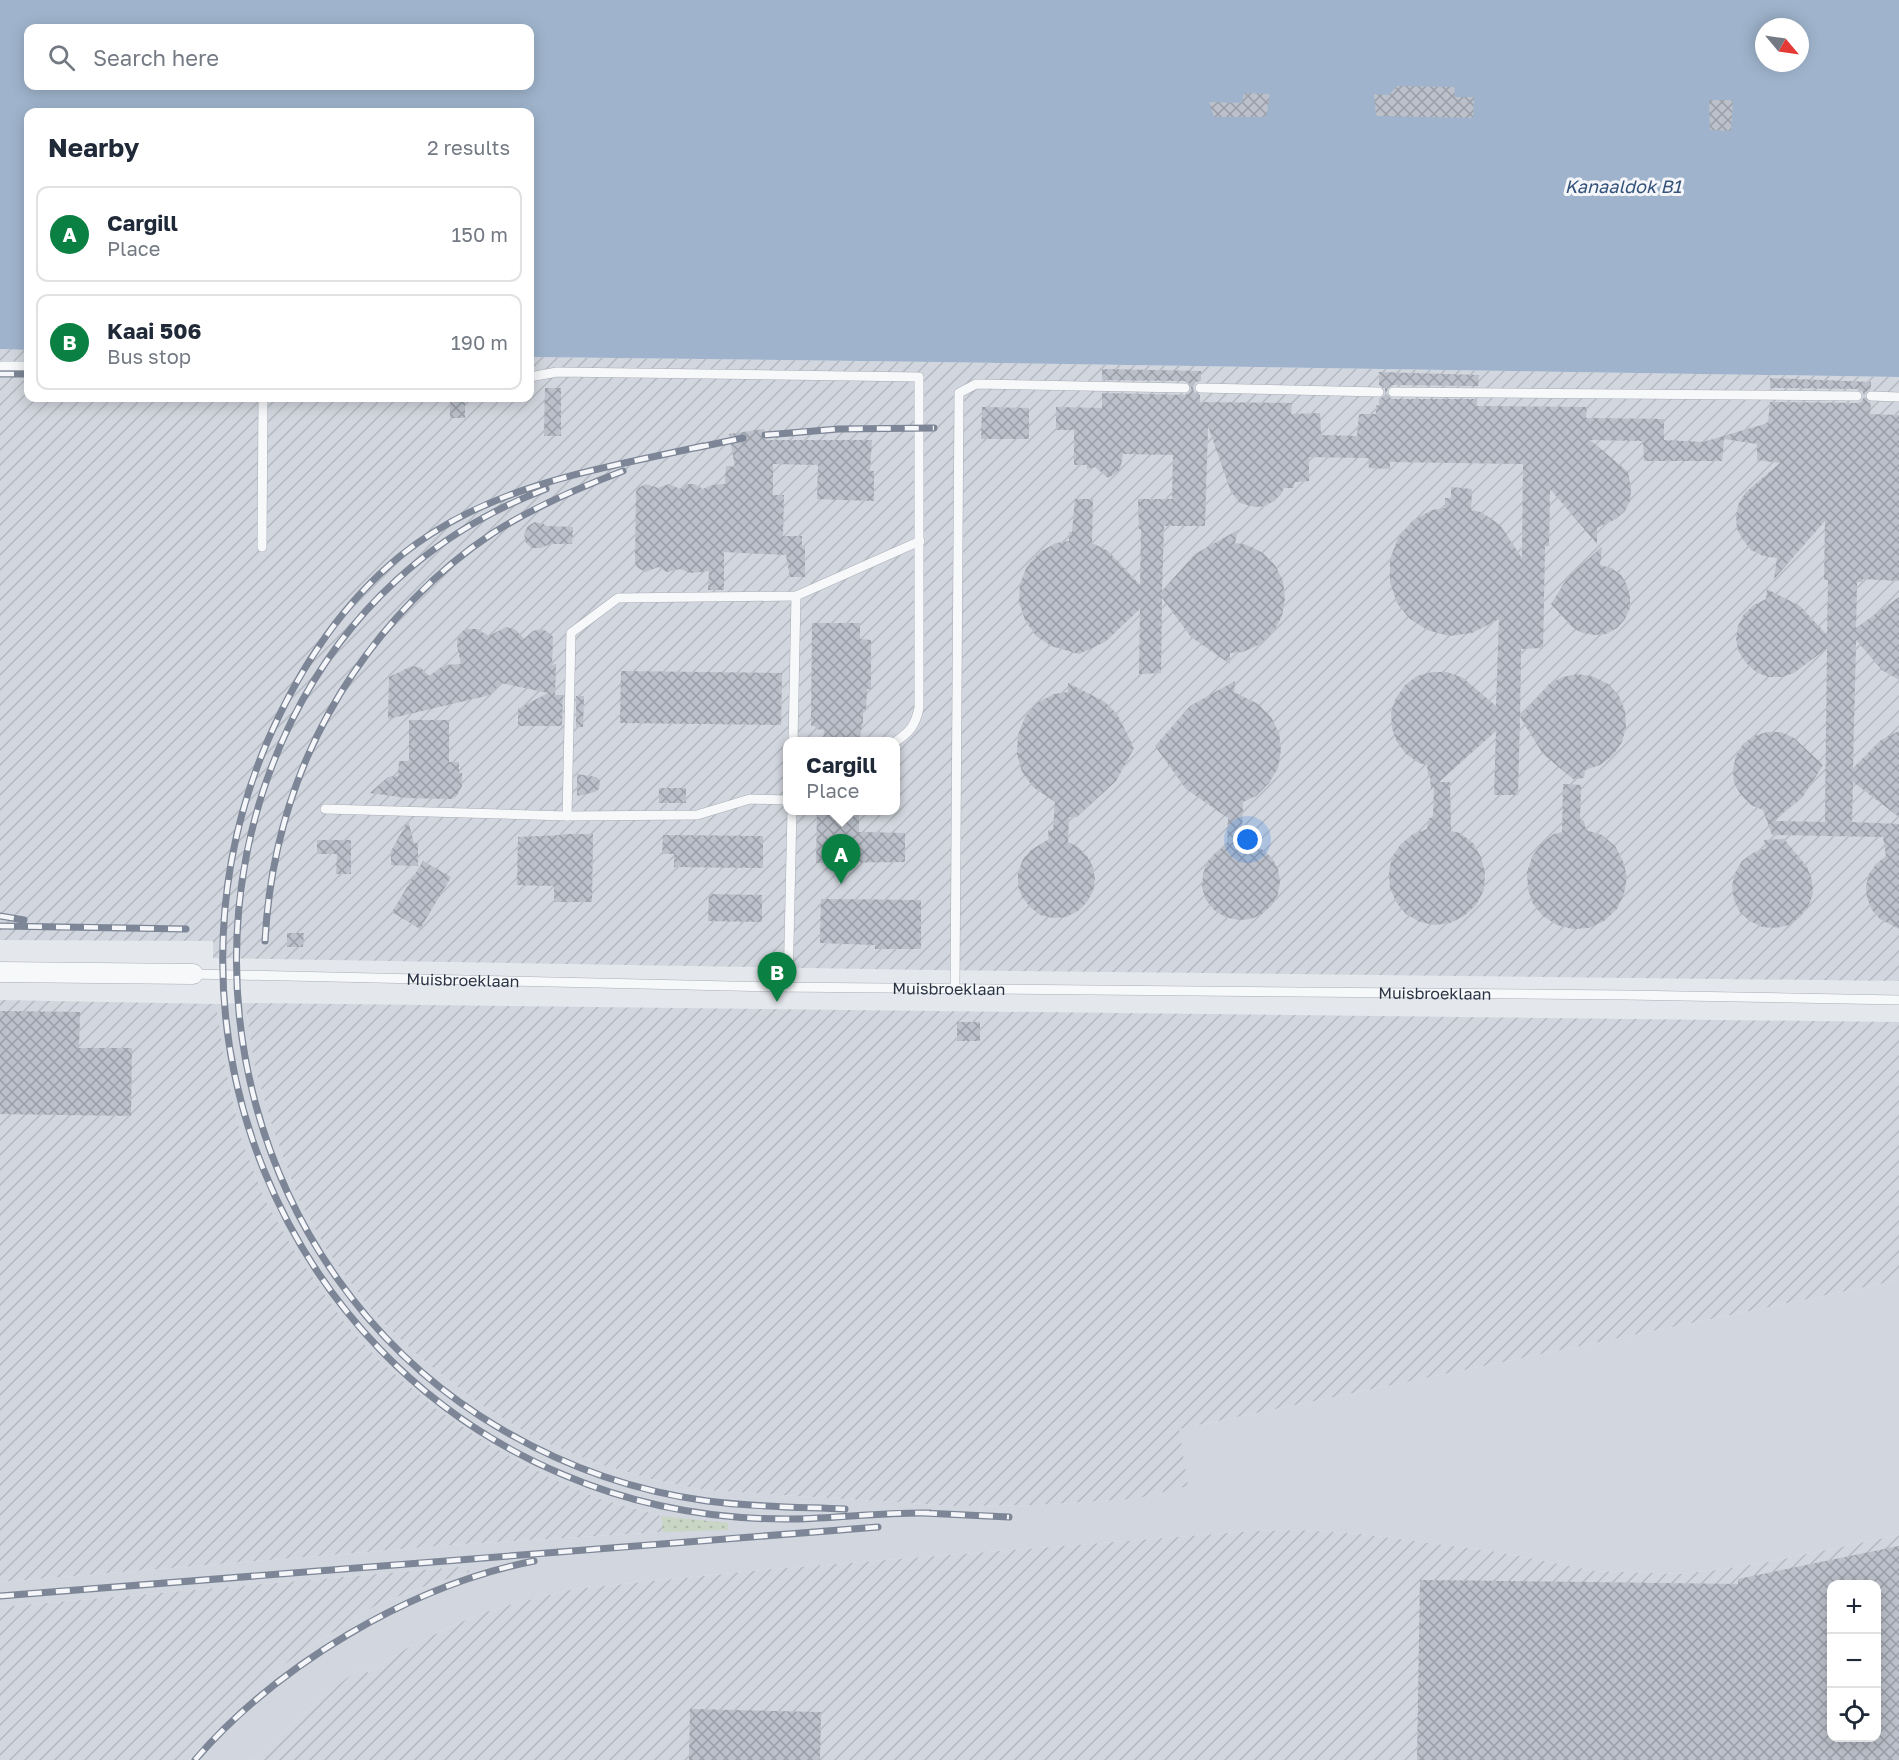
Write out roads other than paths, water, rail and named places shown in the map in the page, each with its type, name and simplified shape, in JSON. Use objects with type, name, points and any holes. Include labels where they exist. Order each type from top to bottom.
[{"type":"street","name":"Muisbroeklaan","points":[[0,972],[193,974]]},
{"type":"lane","points":[[0,366],[24,366]]},
{"type":"lane","points":[[534,376],[557,372],[919,377],[919,708],[915,723],[900,739]]},
{"type":"lane","points":[[955,988],[959,393],[976,384],[1185,388]]},
{"type":"lane","points":[[1200,388],[1379,392]]},
{"type":"lane","points":[[1393,392],[1857,396]]},
{"type":"lane","points":[[1871,396],[1899,396]]},
{"type":"lane","points":[[262,548],[263,402]]},
{"type":"lane","points":[[567,816],[571,633],[618,598],[796,596],[920,541]]},
{"type":"lane","points":[[793,737],[796,596]]},
{"type":"lane","points":[[326,809],[567,816],[697,815],[750,799],[783,800]]},
{"type":"lane","points":[[788,987],[792,815]]},
{"type":"lane","name":"Muisbroeklaan","points":[[193,974],[788,987],[1899,1000]]},
{"type":"water","name":"Kanaaldok B1","points":[[0,0],[1899,0],[1899,377],[534,357],[534,108],[24,108],[24,350],[0,349]]},
{"type":"railway","points":[[0,374],[24,374]]},
{"type":"railway","points":[[765,435],[839,429],[934,428]]},
{"type":"railway","points":[[695,448],[743,438]]},
{"type":"railway","points":[[703,446],[623,463],[544,484],[469,513],[433,533],[399,557],[358,596],[340,618],[307,664],[268,740],[234,848],[223,958],[233,1066],[263,1169],[313,1265],[380,1350],[464,1421],[564,1475],[620,1495],[677,1509],[764,1519],[930,1513]]},
{"type":"railway","points":[[265,941],[278,846],[291,800],[307,757],[352,675],[381,636],[413,600],[482,540],[540,506],[623,471]]},
{"type":"railway","points":[[546,489],[466,528],[396,580],[338,644],[292,720],[256,814],[239,910],[239,1008],[255,1104],[289,1195],[338,1279],[402,1354],[480,1416],[560,1459],[589,1471],[647,1489],[724,1503],[845,1509]]},
{"type":"railway","points":[[0,916],[24,920]]},
{"type":"railway","points":[[0,926],[186,929]]},
{"type":"railway","points":[[923,1513],[1009,1517]]},
{"type":"railway","points":[[0,1596],[878,1527]]},
{"type":"railway","points":[[195,1760],[228,1725],[265,1692],[349,1634],[394,1609],[441,1589],[487,1573],[534,1561]]},
{"type":"place","name":"Cargill","points":[[841,884]]},
{"type":"place","name":"Kaai 506","points":[[777,1002]]}]
